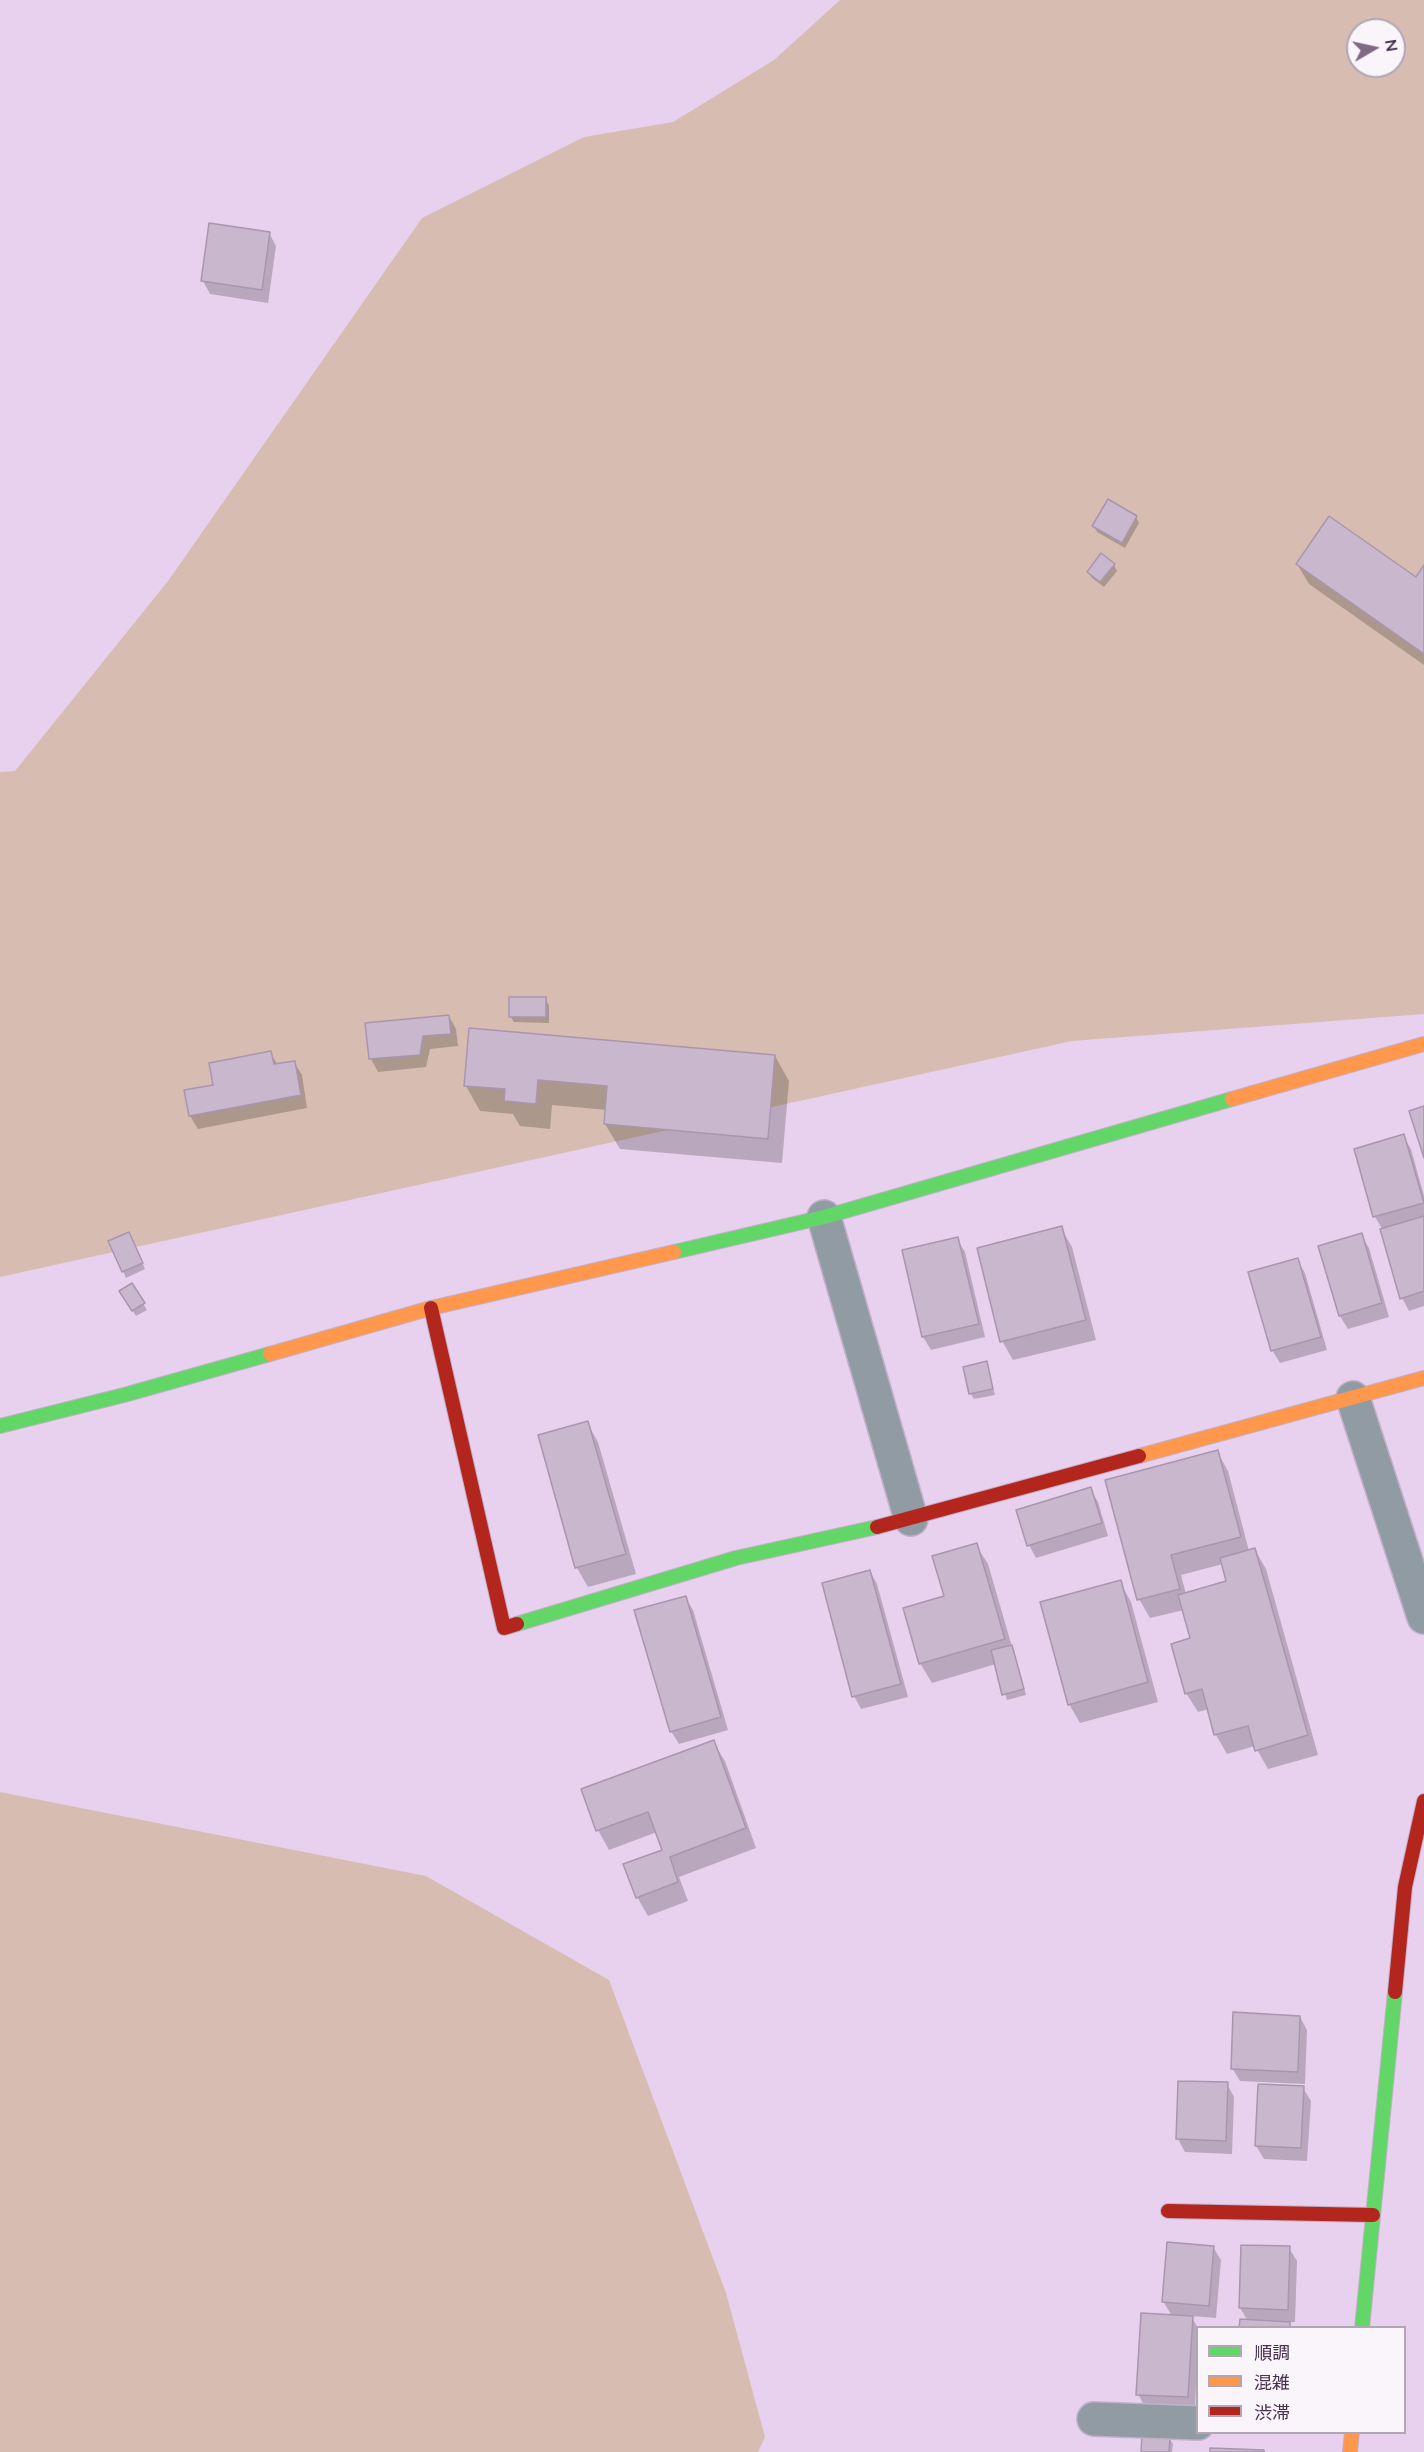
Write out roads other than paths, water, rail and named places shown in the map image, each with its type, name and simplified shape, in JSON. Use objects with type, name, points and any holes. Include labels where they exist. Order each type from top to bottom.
[{"type":"street","points":[[0,1426],[124,1395],[431,1308],[824,1217],[1424,1044]]},
{"type":"street","points":[[824,1217],[912,1519]]},
{"type":"street","points":[[431,1308],[504,1628],[736,1558],[912,1519],[1424,1377]]},
{"type":"street","points":[[1353,1398],[1424,1617]]},
{"type":"street","points":[[1362,2326],[1405,1887],[1424,1800]]},
{"type":"street","points":[[1168,2211],[1373,2215]]},
{"type":"street","points":[[1094,2419],[1196,2423]]},
{"type":"street","points":[[1350,2452],[1352,2434]]}]
